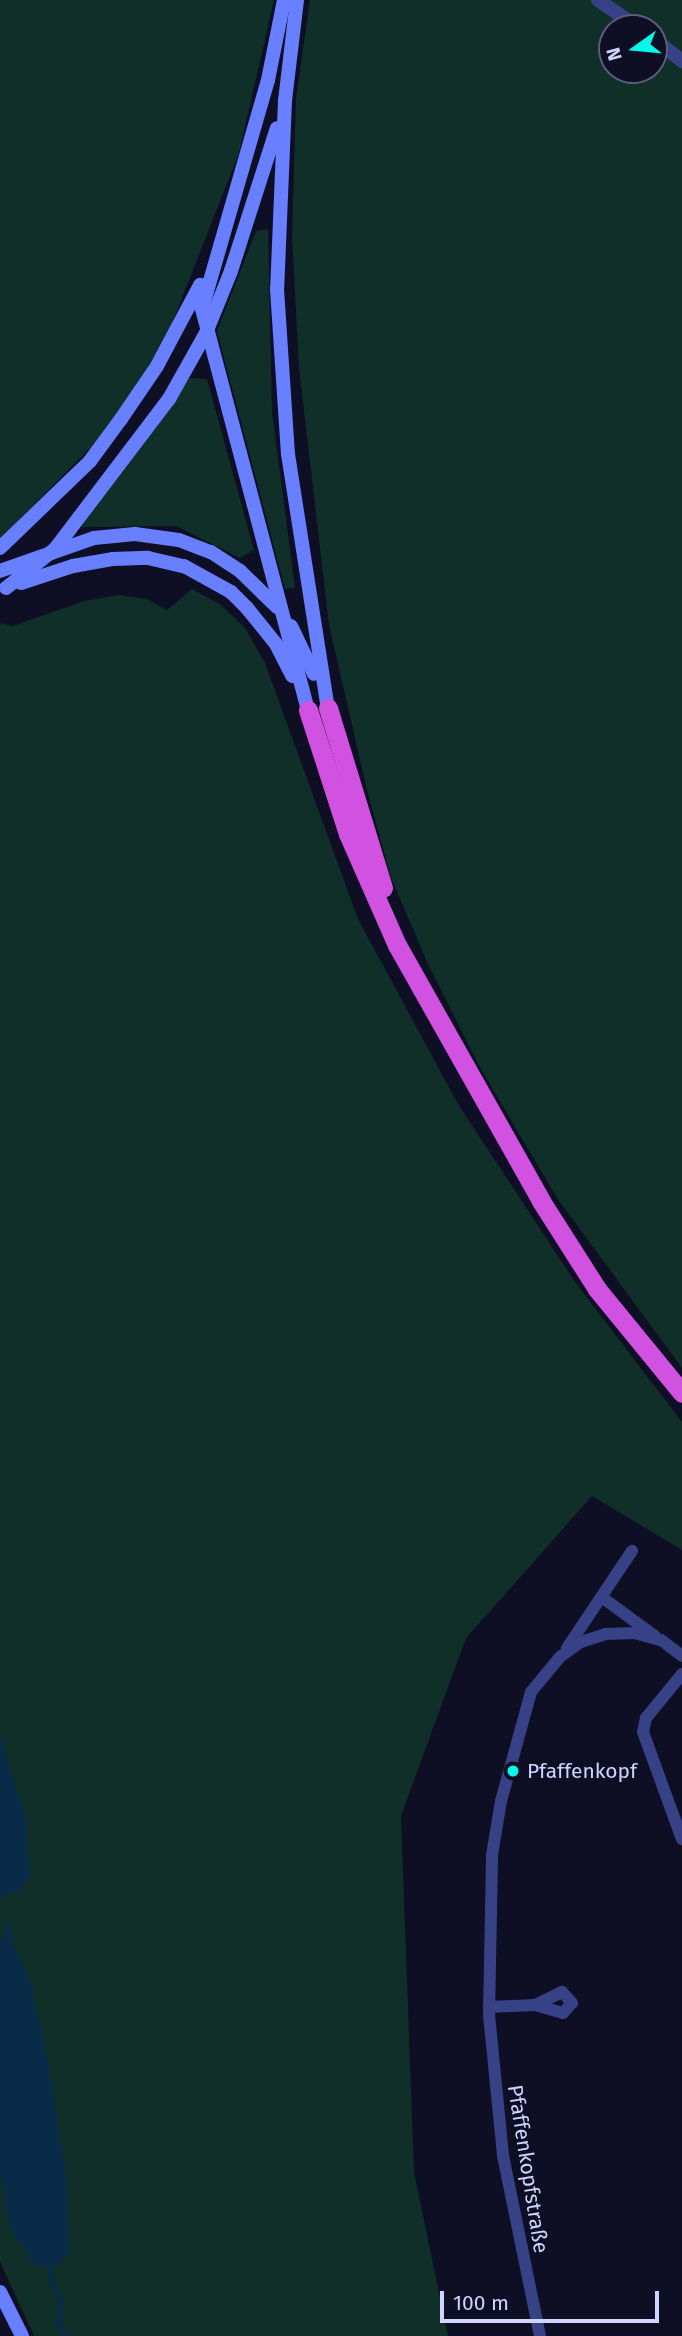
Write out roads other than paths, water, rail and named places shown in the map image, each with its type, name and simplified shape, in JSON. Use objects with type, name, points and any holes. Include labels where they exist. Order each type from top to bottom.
[{"type":"highway","points":[[318,709],[419,984],[583,1267],[682,1393]]},
{"type":"main road","points":[[284,0],[268,80],[203,292],[206,333],[282,612],[310,663],[318,709]]},
{"type":"main road","points":[[297,0],[285,102],[277,250],[282,386],[318,709]]},
{"type":"main road","points":[[3,589],[55,549],[130,456],[206,333],[257,199],[285,102]]},
{"type":"main road","points":[[0,548],[90,461],[121,419],[163,355],[218,246]]},
{"type":"main road","points":[[0,571],[55,549],[94,538],[135,534],[179,540],[211,552],[240,570],[282,612]]},
{"type":"main road","points":[[3,589],[73,566],[113,559],[148,558],[184,566],[231,592],[261,622],[318,709]]},
{"type":"main road","points":[[0,2292],[22,2336]]},
{"type":"street","points":[[598,0],[618,14]]},
{"type":"street","points":[[668,50],[682,61]]},
{"type":"street","name":"Pfaffenkopfstraße","points":[[540,2336],[503,2155],[489,2007],[492,1854],[501,1801],[531,1692],[561,1657],[632,1551]]},
{"type":"street","name":"Pfaffenkopfstraße","points":[[603,1598],[682,1656]]},
{"type":"street","name":"Pfaffenkopfstraße","points":[[561,1657],[581,1642],[606,1634],[634,1633],[660,1640]]},
{"type":"street","points":[[682,1674],[646,1718],[643,1732],[682,1839]]},
{"type":"street","points":[[489,2007],[535,2005]]},
{"type":"water","points":[[0,1734],[26,1818],[30,1877],[17,1892],[0,1897]]},
{"type":"water","points":[[10,1936],[30,1981],[49,2067],[67,2184],[69,2254],[59,2265],[48,2268],[35,2265],[10,2229],[0,2171],[0,1939]]},
{"type":"waterway","points":[[8,1925],[11,1941]]},
{"type":"waterway","points":[[49,2263],[51,2280],[61,2299],[59,2324],[67,2336]]},
{"type":"place","name":"Pfaffenkopf","points":[[513,1771]]}]
